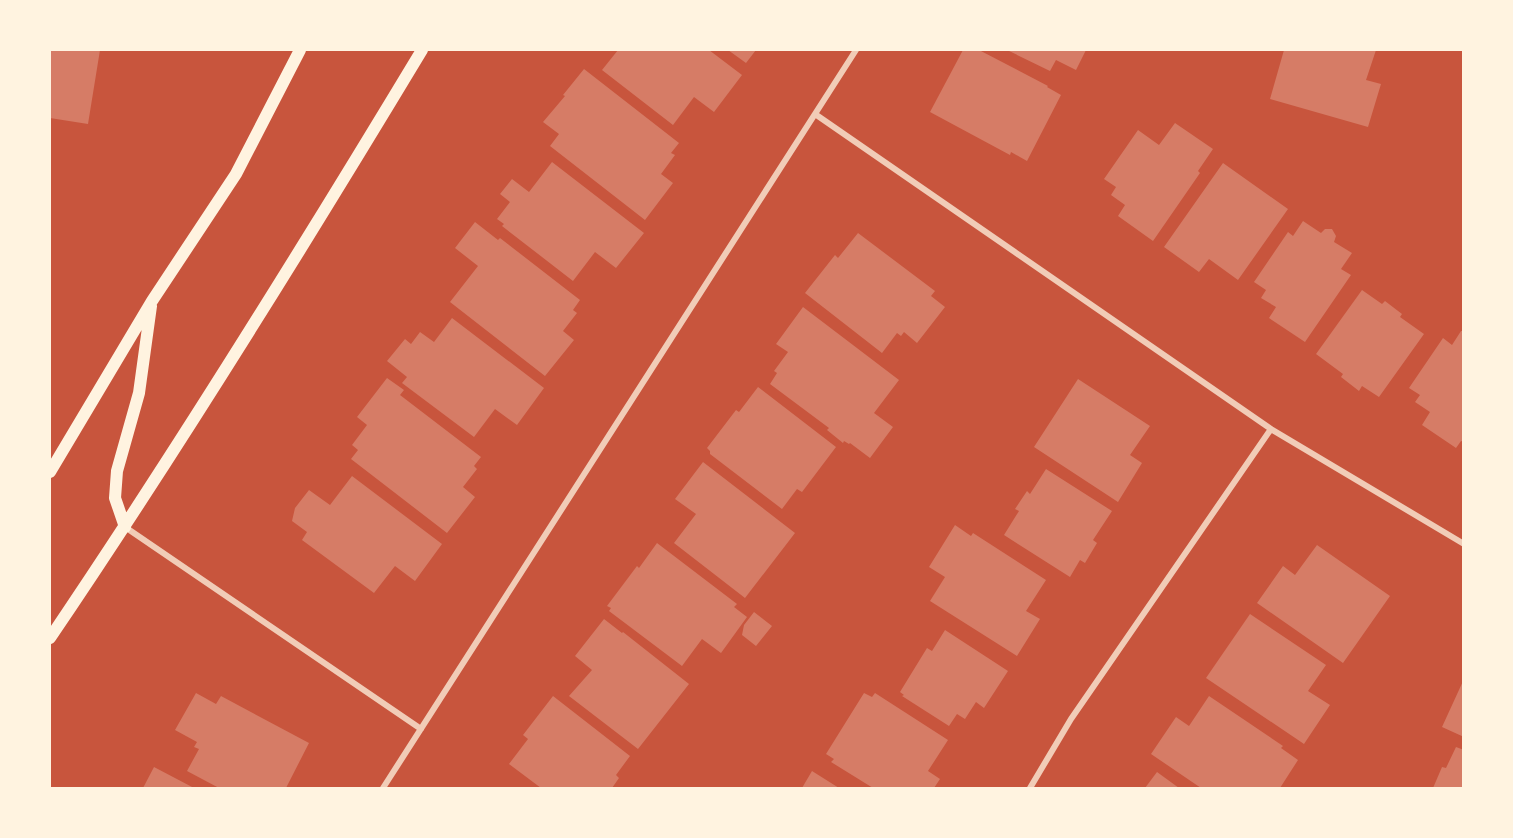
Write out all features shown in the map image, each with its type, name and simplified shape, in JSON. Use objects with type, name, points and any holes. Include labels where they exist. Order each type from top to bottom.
[{"type":"main road","points":[[50,472],[152,301],[236,174],[300,50]]},
{"type":"main road","points":[[50,638],[125,527],[296,258],[422,50]]},
{"type":"main road","points":[[125,527],[115,498],[117,471],[139,393],[152,301]]},
{"type":"street","points":[[383,789],[856,50]]},
{"type":"street","points":[[815,114],[1271,429],[1464,544]]},
{"type":"street","points":[[1030,789],[1071,719],[1271,429]]},
{"type":"street","points":[[125,527],[421,729]]},
{"type":"building","points":[[50,50],[100,50],[88,124],[50,118]]},
{"type":"building","points":[[618,50],[709,50],[742,75],[714,112],[694,97],[673,125],[602,70]]},
{"type":"building","points":[[728,50],[756,50],[746,63]]},
{"type":"building","points":[[963,50],[979,50],[1061,95],[1027,161],[1011,152],[1010,155],[930,112]]},
{"type":"building","points":[[1007,50],[1086,50],[1076,70],[1056,60],[1050,71]]},
{"type":"building","points":[[1284,50],[1376,50],[1366,80],[1381,84],[1368,127],[1270,99]]},
{"type":"building","points":[[584,69],[679,143],[671,153],[675,155],[661,174],[673,183],[645,220],[550,146],[559,134],[543,122]]},
{"type":"building","points":[[1175,123],[1213,149],[1198,171],[1200,173],[1153,241],[1118,216],[1125,205],[1111,195],[1116,187],[1104,179],[1138,130],[1159,145]]},
{"type":"building","points":[[552,162],[644,233],[616,268],[595,252],[573,281],[502,226],[504,224],[497,219],[510,202],[500,194],[512,179],[529,192]]},
{"type":"building","points":[[1223,163],[1288,209],[1238,280],[1209,259],[1199,272],[1164,247]]},
{"type":"building","points":[[1303,221],[1321,233],[1325,229],[1332,229],[1336,236],[1334,242],[1352,253],[1341,269],[1351,275],[1305,342],[1269,318],[1276,307],[1261,298],[1266,290],[1254,282],[1288,232],[1293,236]]},
{"type":"building","points":[[475,222],[498,240],[500,238],[580,300],[573,310],[577,313],[563,331],[574,340],[545,376],[450,302],[478,266],[455,248]]},
{"type":"building","points":[[858,233],[935,291],[931,296],[945,307],[917,343],[904,332],[901,336],[897,333],[882,353],[805,293],[835,255],[838,258]]},
{"type":"building","points":[[1362,290],[1382,304],[1385,301],[1402,314],[1400,317],[1424,334],[1379,397],[1362,386],[1359,391],[1341,377],[1343,374],[1316,354]]},
{"type":"building","points":[[803,307],[899,380],[874,413],[893,427],[870,458],[850,443],[844,441],[843,443],[827,430],[829,428],[770,384],[777,373],[774,371],[788,352],[776,344]]},
{"type":"building","points":[[452,318],[544,388],[517,425],[495,409],[474,437],[402,383],[407,377],[387,361],[405,339],[411,344],[420,332],[434,342]]},
{"type":"building","points":[[1461,331],[1464,331],[1464,442],[1461,441],[1456,448],[1422,425],[1430,412],[1415,402],[1420,395],[1409,388],[1443,338],[1452,345]]},
{"type":"building","points":[[387,378],[404,390],[400,395],[481,457],[474,466],[477,469],[463,487],[475,497],[447,533],[351,459],[358,450],[352,445],[367,425],[357,417]]},
{"type":"building","points":[[1078,379],[1150,426],[1130,455],[1142,463],[1118,502],[1034,447]]},
{"type":"building","points":[[758,387],[836,447],[802,492],[797,489],[782,509],[710,454],[707,448],[736,410],[739,412]]},
{"type":"building","points":[[703,462],[795,533],[745,598],[674,543],[696,514],[675,499]]},
{"type":"building","points":[[1046,469],[1112,511],[1093,540],[1097,543],[1085,563],[1080,560],[1070,577],[1004,535],[1019,511],[1015,509],[1027,491],[1030,494]]},
{"type":"building","points":[[352,476],[442,544],[415,581],[395,566],[374,593],[302,540],[307,532],[292,521],[295,508],[309,490],[330,505]]},
{"type":"building","points":[[955,525],[971,536],[973,533],[1046,580],[1026,611],[1040,619],[1017,656],[930,601],[945,577],[929,567]]},
{"type":"building","points":[[657,543],[737,604],[734,607],[747,617],[721,653],[702,639],[682,666],[609,611],[611,608],[607,606]]},
{"type":"building","points":[[1317,545],[1390,596],[1343,663],[1257,603],[1283,566],[1295,575]]},
{"type":"building","points":[[754,612],[772,626],[756,646],[742,635],[744,625]]},
{"type":"building","points":[[1250,614],[1326,665],[1308,691],[1330,705],[1304,744],[1206,678]]},
{"type":"building","points":[[604,619],[689,684],[638,749],[569,696],[592,670],[575,656]]},
{"type":"building","points":[[945,630],[1008,671],[984,708],[976,702],[965,719],[957,714],[949,726],[902,696],[904,695],[900,692],[927,648],[932,651]]},
{"type":"building","points":[[1464,679],[1464,737],[1442,727]]},
{"type":"building","points":[[196,693],[216,704],[221,696],[309,743],[286,788],[219,788],[187,771],[199,749],[194,747],[197,742],[175,730]]},
{"type":"building","points":[[864,693],[872,697],[875,693],[948,740],[928,771],[940,779],[934,788],[873,788],[831,762],[834,759],[826,754]]},
{"type":"building","points":[[553,696],[630,756],[616,775],[619,778],[612,788],[541,788],[509,764],[528,739],[523,735]]},
{"type":"building","points":[[1209,696],[1283,746],[1281,748],[1298,760],[1280,788],[1201,788],[1151,754],[1176,717],[1189,726]]},
{"type":"building","points":[[1456,747],[1464,750],[1464,788],[1433,788],[1442,767],[1446,768]]},
{"type":"building","points":[[154,767],[194,788],[143,788]]},
{"type":"building","points":[[812,771],[839,788],[802,788]]},
{"type":"building","points":[[1157,772],[1179,788],[1145,788]]}]
